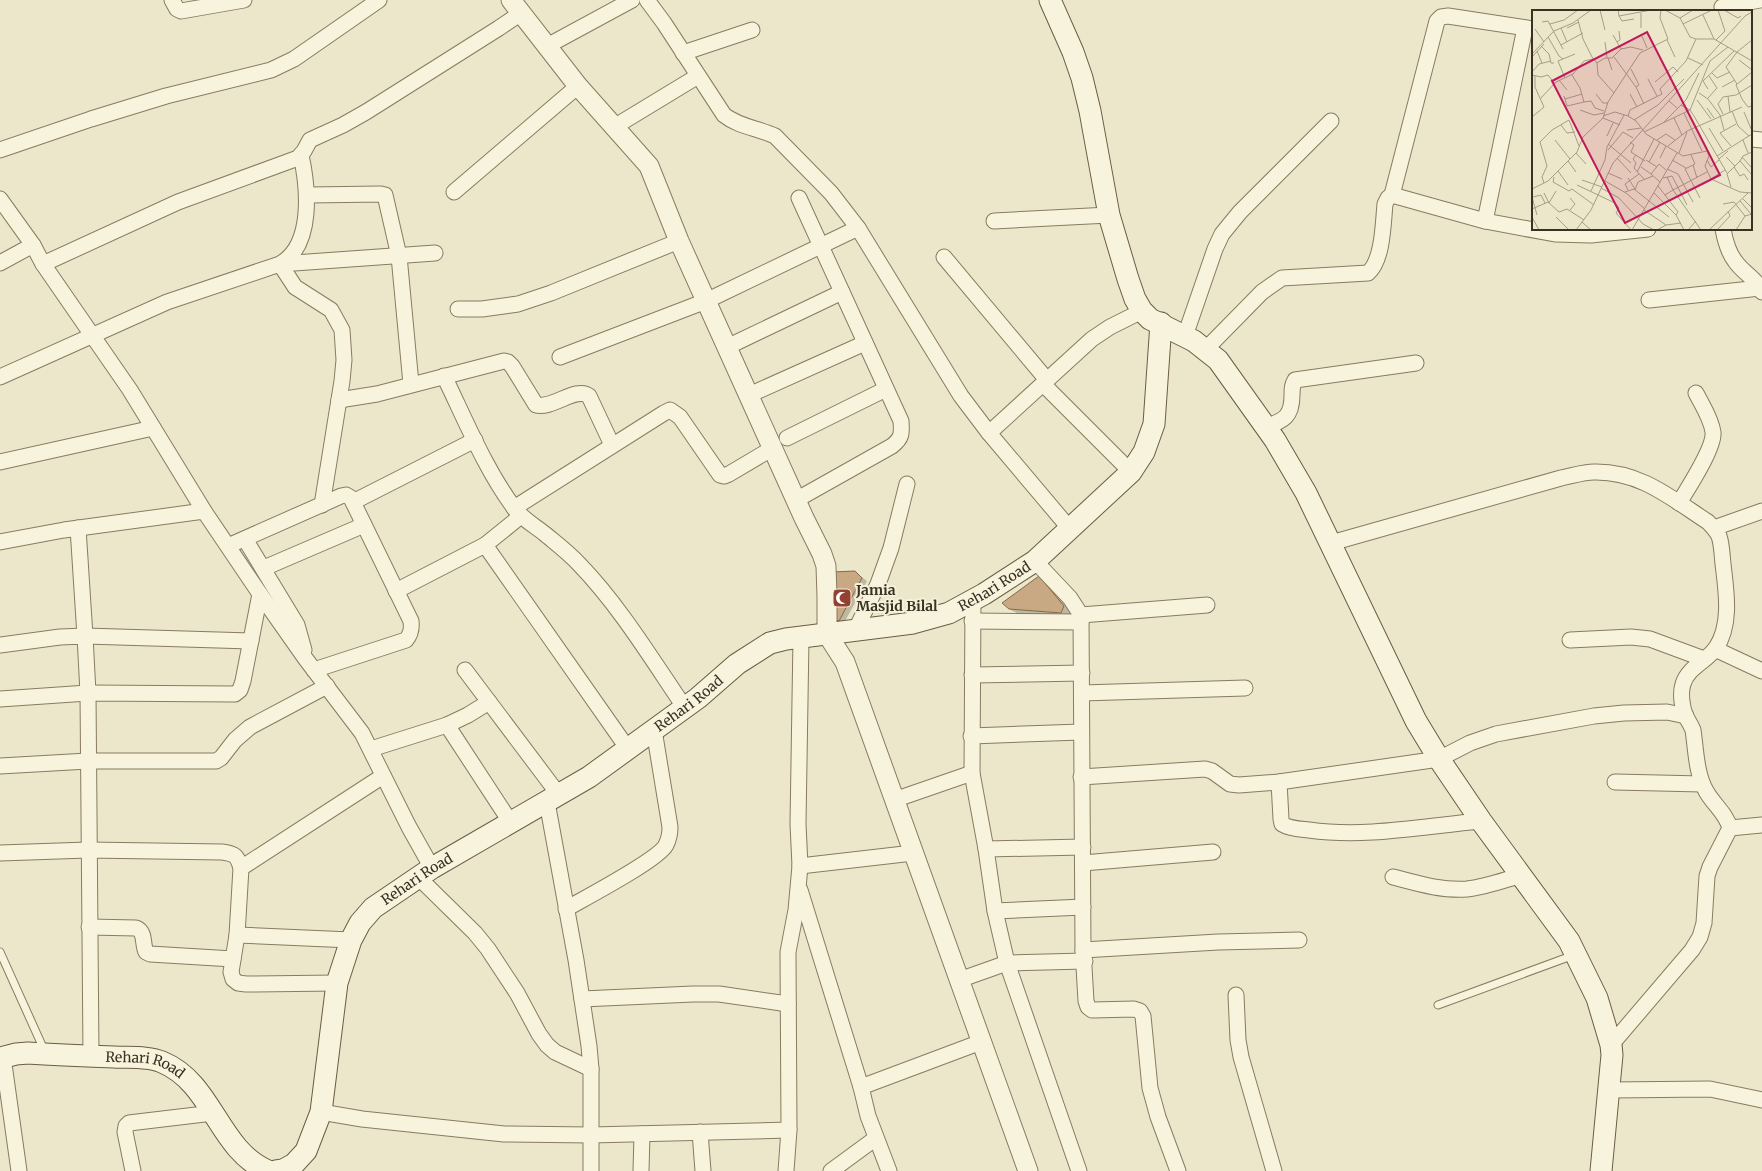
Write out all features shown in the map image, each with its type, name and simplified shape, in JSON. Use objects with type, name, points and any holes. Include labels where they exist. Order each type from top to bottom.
[{"type":"main road","points":[[1050,0],[1074,52],[1082,78],[1090,111],[1109,215],[1128,279],[1142,311],[1150,319],[1161,323],[1185,336],[1218,360],[1266,427],[1306,493],[1416,721],[1439,759],[1481,821],[1522,875],[1569,941],[1576,954],[1596,998],[1612,1055],[1610,1090],[1601,1171]]},
{"type":"main road","name":"Rehari Road","points":[[276,1171],[284,1170],[294,1164],[306,1151],[321,1112],[337,983],[351,940],[360,923],[373,908],[425,872],[589,777],[685,708],[737,664],[770,643],[913,623],[949,613],[973,600],[1035,561],[1131,472],[1147,446],[1154,424],[1161,323]]},
{"type":"main road","name":"Rehari Road","points":[[1,1058],[16,1054],[46,1054],[139,1058],[161,1061],[180,1072],[193,1083],[229,1137],[246,1157],[259,1167],[268,1171]]},
{"type":"street","points":[[172,0],[177,9],[180,11],[244,0]]},
{"type":"street","points":[[0,150],[91,119],[166,96],[277,68],[379,0]]},
{"type":"street","points":[[547,46],[632,0]]},
{"type":"street","points":[[647,0],[684,53],[724,115],[731,121],[765,131],[775,136],[831,193],[858,228],[949,377],[988,433],[1070,529]]},
{"type":"street","points":[[1722,6],[1760,0]]},
{"type":"street","points":[[43,264],[178,202],[301,155],[310,140],[343,125],[372,109],[516,6],[578,86],[652,173],[679,241],[749,395],[780,443],[796,500],[822,554],[826,566],[828,597],[827,634],[845,662],[1028,1171]]},
{"type":"street","points":[[1206,350],[1262,292],[1282,278],[1368,274],[1376,264],[1379,255],[1385,204],[1388,198],[1392,195],[1437,21],[1441,17],[1448,16],[1529,29],[1485,221]]},
{"type":"street","points":[[684,53],[752,30]]},
{"type":"street","points":[[614,127],[698,76]]},
{"type":"street","points":[[454,192],[578,86]]},
{"type":"street","points":[[1185,336],[1215,249],[1222,234],[1240,212],[1332,121]]},
{"type":"street","points":[[1752,139],[1762,140]]},
{"type":"street","points":[[0,377],[167,302],[280,264],[289,259],[301,237],[308,195],[306,176],[301,155]]},
{"type":"street","points":[[308,195],[381,194],[385,196],[399,256],[412,384]]},
{"type":"street","points":[[1392,195],[1485,221],[1542,232],[1574,235],[1636,230]]},
{"type":"street","points":[[796,500],[892,446],[900,440],[902,430],[901,421],[799,198]]},
{"type":"street","points":[[0,199],[33,245],[43,264],[130,390],[204,511],[260,594],[362,733],[409,827],[425,872],[488,949],[517,993],[547,1045],[555,1052],[591,1069]]},
{"type":"street","points":[[994,221],[1109,215]]},
{"type":"street","points":[[560,357],[706,301],[858,228]]},
{"type":"street","points":[[1723,230],[1728,249],[1735,261],[1761,290]]},
{"type":"street","points":[[458,309],[482,309],[518,304],[551,293],[679,241]]},
{"type":"street","points":[[0,263],[33,245]]},
{"type":"street","points":[[280,264],[435,253]]},
{"type":"street","points":[[944,257],[1045,382],[1131,472]]},
{"type":"street","points":[[280,264],[295,287],[331,310],[342,330],[344,360],[340,400],[322,505]]},
{"type":"street","points":[[1649,300],[1761,290]]},
{"type":"street","points":[[727,347],[842,292]]},
{"type":"street","points":[[988,433],[1092,340],[1110,327],[1142,311]]},
{"type":"street","points":[[749,395],[865,343]]},
{"type":"street","points":[[340,400],[377,394],[504,361],[508,362],[512,366],[536,405],[546,406],[578,393],[585,393],[589,396],[612,445]]},
{"type":"street","points":[[1266,427],[1281,421],[1289,413],[1292,402],[1292,388],[1296,380],[1416,363]]},
{"type":"street","points":[[444,376],[475,440],[505,494],[518,512],[565,550],[595,581],[613,604],[685,708]]},
{"type":"street","points":[[396,591],[485,545],[518,512],[612,445],[670,410],[680,417],[720,475],[724,476],[780,443],[886,389]]},
{"type":"street","points":[[1679,503],[1707,454],[1712,443],[1714,433],[1711,422],[1696,393]]},
{"type":"street","points":[[0,462],[153,428]]},
{"type":"street","points":[[353,502],[475,440]]},
{"type":"street","points":[[1331,543],[1561,478],[1592,472],[1614,472],[1649,484],[1714,528],[1721,545],[1726,606],[1725,624],[1721,638],[1715,648],[1687,675],[1683,683],[1681,695],[1686,716],[1691,723],[1693,730],[1702,784],[1711,799],[1728,821],[1730,828],[1707,876],[1704,923],[1696,944],[1610,1045]]},
{"type":"street","points":[[855,631],[878,584],[891,548],[906,484]]},
{"type":"street","points":[[228,546],[346,496],[353,502],[411,621],[410,635],[406,640],[310,664]]},
{"type":"street","points":[[0,542],[78,528],[204,511]]},
{"type":"street","points":[[1714,528],[1762,511]]},
{"type":"street","points":[[264,568],[364,525]]},
{"type":"street","points":[[78,528],[88,693],[88,850],[91,1056]]},
{"type":"street","points":[[245,539],[264,568],[297,625],[310,664]]},
{"type":"street","points":[[485,545],[628,749]]},
{"type":"street","points":[[1035,561],[1070,598],[1081,618],[1082,693],[1080,732],[1086,1001],[1088,1007],[1096,1011],[1134,1009],[1140,1011],[1143,1016],[1150,1088],[1158,1117],[1178,1171]]},
{"type":"street","points":[[0,699],[88,693],[227,696],[235,694],[240,690],[243,681],[260,594]]},
{"type":"street","points":[[973,600],[971,736],[972,773],[986,849],[995,911],[1007,963],[1076,1170]]},
{"type":"street","points":[[972,621],[1081,618],[1207,605]]},
{"type":"street","points":[[0,645],[60,637],[85,636],[251,640]]},
{"type":"street","points":[[1570,640],[1631,637],[1650,639],[1704,659]]},
{"type":"street","points":[[786,1171],[790,1130],[788,952],[799,885],[800,866],[798,824],[801,638]]},
{"type":"street","points":[[1715,648],[1762,671]]},
{"type":"street","points":[[465,670],[489,702],[553,798],[566,908],[582,999],[591,1069],[591,1171]]},
{"type":"street","points":[[972,675],[1082,673]]},
{"type":"street","points":[[0,766],[88,761],[216,761],[222,758],[235,740],[250,727],[327,686]]},
{"type":"street","points":[[1082,693],[1245,688]]},
{"type":"street","points":[[371,749],[446,725],[468,715],[489,702]]},
{"type":"street","points":[[1081,777],[1200,769],[1212,771],[1230,784],[1239,785],[1280,782],[1439,759],[1470,743],[1509,730],[1624,713],[1667,712],[1686,716]]},
{"type":"street","points":[[446,725],[511,823]]},
{"type":"street","points":[[566,908],[646,861],[666,845],[670,835],[670,827],[654,730]]},
{"type":"street","points":[[971,736],[1080,732]]},
{"type":"street","points":[[894,800],[972,773]]},
{"type":"street","points":[[241,868],[383,776]]},
{"type":"street","points":[[1280,782],[1282,824],[1291,828],[1327,833],[1359,833],[1481,821]]},
{"type":"street","points":[[1615,782],[1702,784]]},
{"type":"street","points":[[1730,828],[1762,825]]},
{"type":"street","points":[[986,849],[1083,847]]},
{"type":"street","points":[[0,853],[88,850],[222,852],[232,854],[238,858],[241,868],[237,935],[231,972],[233,979],[238,983],[337,983]]},
{"type":"street","points":[[1083,863],[1213,852]]},
{"type":"street","points":[[800,866],[913,853]]},
{"type":"street","points":[[1393,877],[1432,886],[1465,889],[1481,887],[1522,875]]},
{"type":"street","points":[[799,885],[861,1087],[868,1116],[889,1171]]},
{"type":"street","points":[[995,911],[1083,907]]},
{"type":"street","points":[[89,927],[136,928],[142,933],[144,948],[146,952],[150,954],[234,959]]},
{"type":"street","points":[[237,935],[351,940]]},
{"type":"street","points":[[959,980],[1007,963],[1218,942],[1299,940]]},
{"type":"street","points":[[582,999],[719,994],[788,1004]]},
{"type":"street","points":[[1236,995],[1238,1040],[1241,1057],[1274,1171]]},
{"type":"street","points":[[861,1087],[981,1042]]},
{"type":"street","points":[[1,1058],[19,1171]]},
{"type":"street","points":[[1610,1090],[1710,1089],[1762,1100]]},
{"type":"street","points":[[321,1112],[362,1119],[504,1134],[591,1135],[790,1130]]},
{"type":"street","points":[[133,1171],[125,1132],[126,1126],[129,1123],[213,1113]]},
{"type":"street","points":[[700,1132],[703,1171]]},
{"type":"street","points":[[641,1171],[642,1134]]},
{"type":"street","points":[[831,1171],[876,1138]]},
{"type":"lane","points":[[0,952],[46,1054]]},
{"type":"lane","points":[[1438,1005],[1576,954]]},
{"type":"building","name":"Jamia Masjid Bilal","points":[[855,571],[862,578],[839,621],[831,618],[832,572]]},
{"type":"building","points":[[1039,576],[1064,606],[1061,613],[1009,609],[1002,603]]},
{"type":"place","name":"Jamia Masjid Bilal","points":[[842,598]]}]
